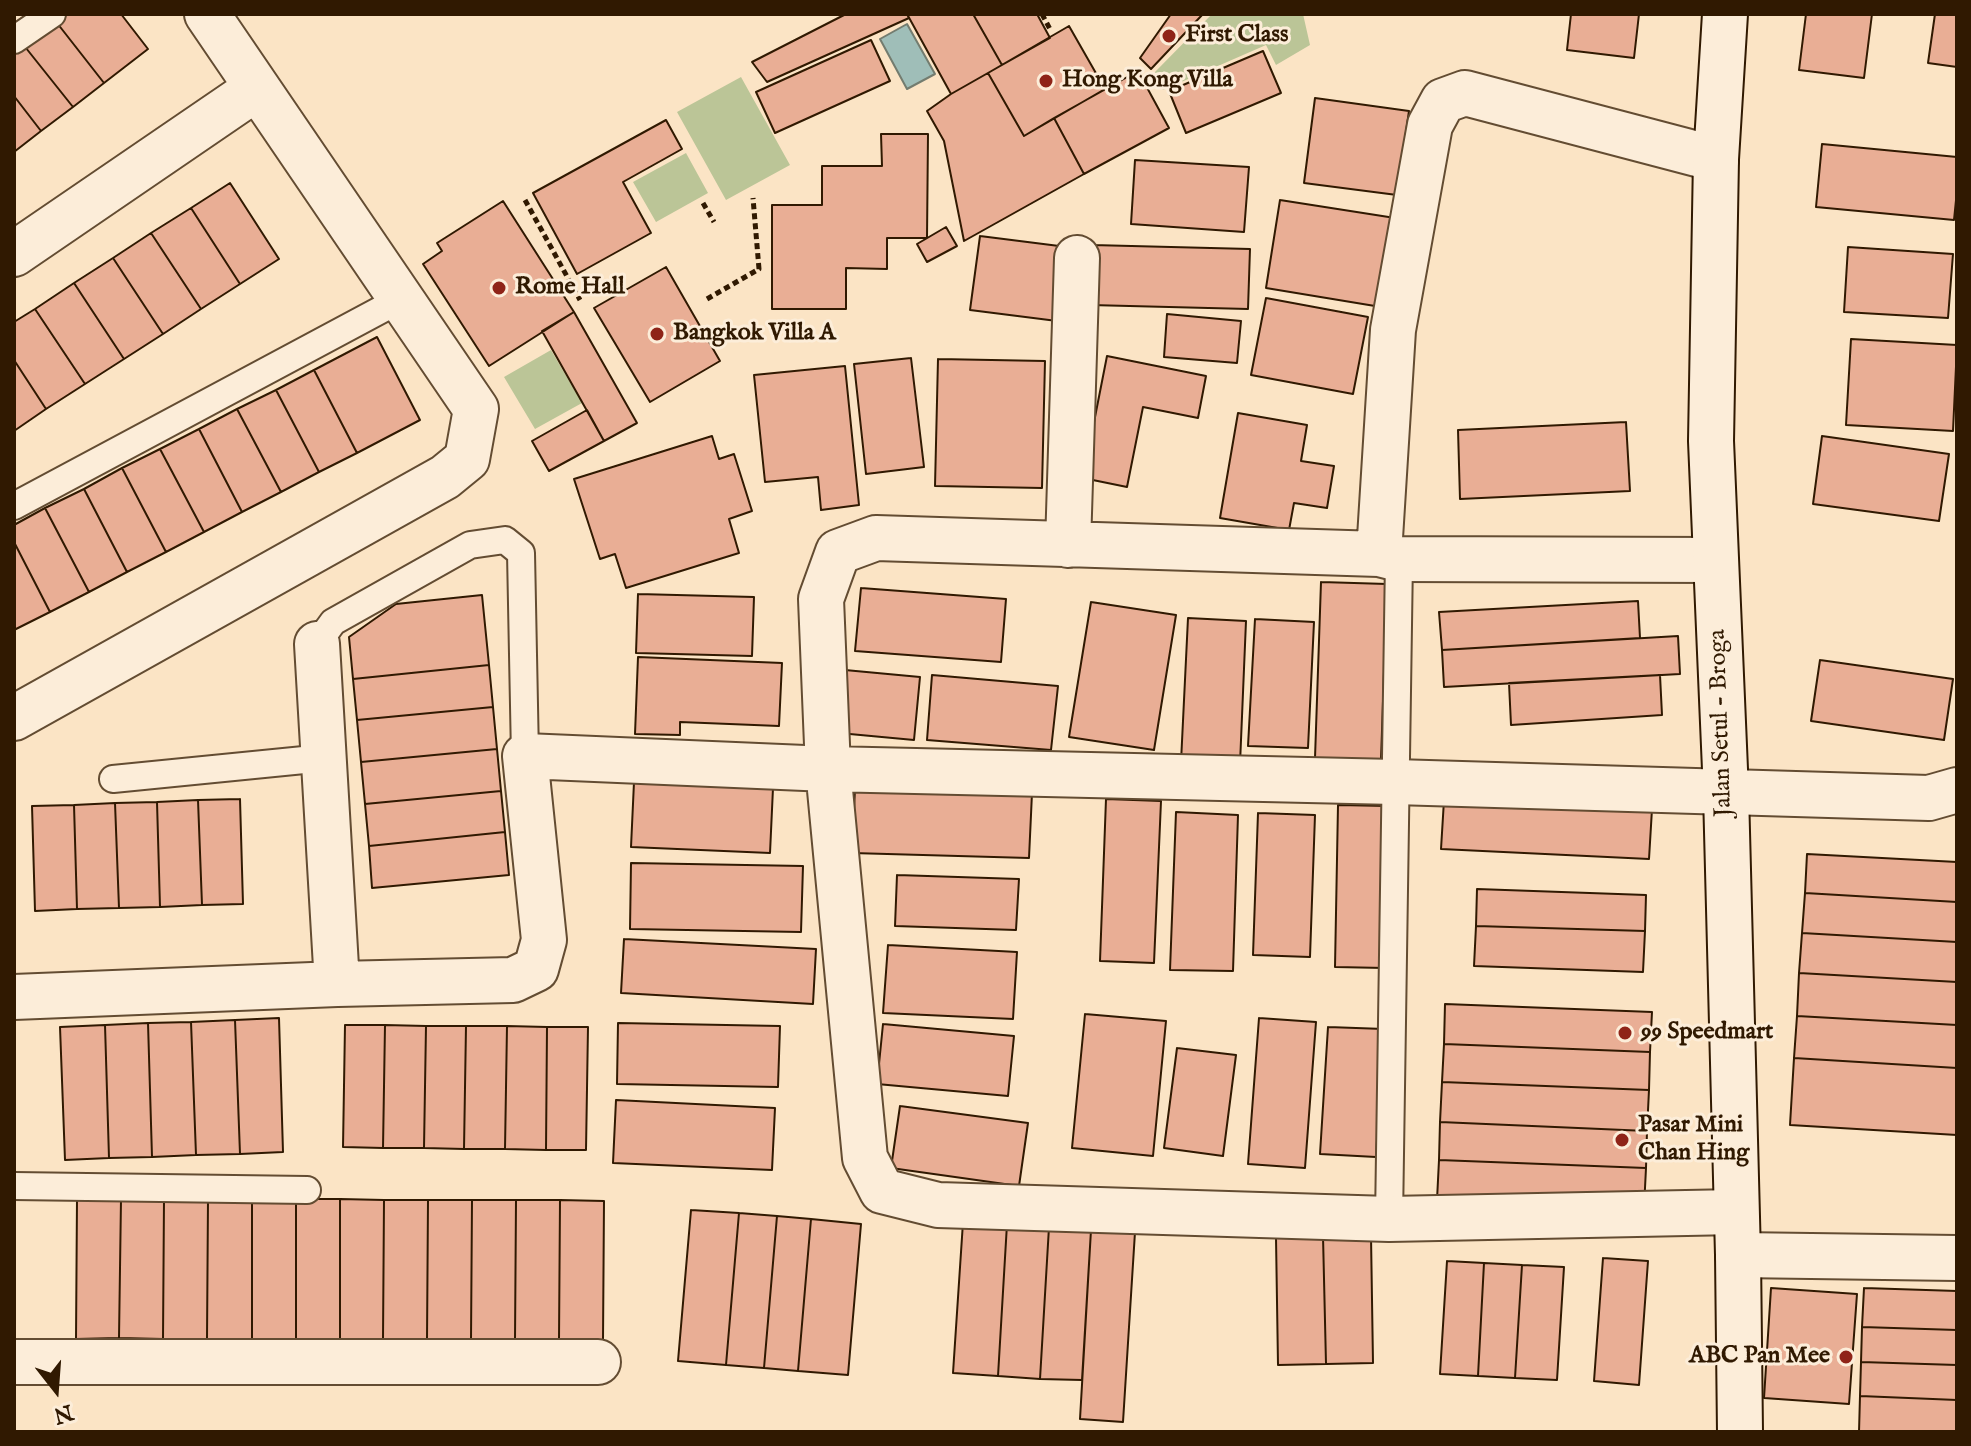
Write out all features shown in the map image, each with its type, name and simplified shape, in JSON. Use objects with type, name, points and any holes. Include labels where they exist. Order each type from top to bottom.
[{"type":"street","points":[[14,718],[445,477],[467,459],[476,409],[207,14]]},
{"type":"street","name":"Jalan Setul - Broga","points":[[1725,14],[1716,159],[1711,441],[1726,793],[1740,1432]]},
{"type":"street","points":[[14,254],[257,88]]},
{"type":"street","points":[[1389,557],[1393,330],[1430,125],[1443,101],[1465,93],[1716,159]]},
{"type":"street","points":[[1068,545],[1077,258]]},
{"type":"street","points":[[1715,560],[1389,557],[876,538],[838,552],[821,599],[828,769],[865,1158],[882,1191],[938,1205],[1737,1234],[1957,1258]]},
{"type":"street","points":[[317,644],[337,984]]},
{"type":"street","points":[[14,997],[513,980],[536,969],[544,940],[525,756],[828,769],[1929,798],[1957,790]]},
{"type":"street","points":[[14,1362],[598,1362]]},
{"type":"lane","points":[[14,40],[52,14]]},
{"type":"lane","points":[[14,506],[401,299]]},
{"type":"lane","points":[[317,644],[333,622],[470,545],[505,540],[521,553],[525,756]]},
{"type":"lane","points":[[1389,557],[1395,782],[1389,1219]]},
{"type":"lane","points":[[113,779],[324,758]]},
{"type":"lane","points":[[14,1186],[307,1190]]},
{"type":"path","points":[[1042,14],[1051,31]]},
{"type":"path","points":[[707,299],[759,269],[753,198]]},
{"type":"path","points":[[525,200],[580,300]]},
{"type":"path","points":[[703,203],[714,222]]},
{"type":"green space","points":[[1212,14],[1303,14],[1310,45],[1276,65],[1266,45],[1163,90],[1155,72]]},
{"type":"green space","points":[[741,77],[790,165],[726,200],[677,112]]},
{"type":"green space","points":[[686,153],[708,193],[656,222],[633,182]]},
{"type":"green space","points":[[551,350],[582,403],[535,429],[504,377]]},
{"type":"water","points":[[907,24],[935,74],[907,89],[880,39]]},
{"type":"building","points":[[50,14],[121,14],[148,49],[104,83]]},
{"type":"building","points":[[50,14],[104,83],[73,107],[14,33]]},
{"type":"building","points":[[846,14],[907,14],[909,18],[767,82],[752,62]]},
{"type":"building","points":[[907,14],[973,14],[1002,65],[951,94]]},
{"type":"building","points":[[973,14],[1037,14],[1050,38],[1002,65]]},
{"type":"building","name":"First Class","points":[[1171,14],[1203,14],[1151,69],[1140,58]]},
{"type":"building","points":[[1571,14],[1639,14],[1634,58],[1567,50]]},
{"type":"building","points":[[1806,14],[1872,14],[1864,78],[1799,70]]},
{"type":"building","points":[[1935,14],[1957,14],[1957,67],[1928,63]]},
{"type":"building","name":"Hong Kong Villa","points":[[1069,26],[1105,89],[1024,136],[988,73]]},
{"type":"building","points":[[14,33],[73,107],[41,131],[14,96]]},
{"type":"building","points":[[871,40],[890,81],[775,133],[756,92]]},
{"type":"building","points":[[1263,51],[1281,93],[1186,133],[1169,91]]},
{"type":"building","points":[[1138,71],[1169,128],[1084,174],[1054,118]]},
{"type":"building","points":[[988,73],[1024,136],[1054,118],[1084,174],[964,241],[944,141],[927,111]]},
{"type":"building","points":[[14,96],[41,131],[14,152]]},
{"type":"building","points":[[1315,98],[1409,111],[1397,195],[1304,183]]},
{"type":"building","points":[[666,120],[682,149],[623,182],[651,233],[577,274],[533,193]]},
{"type":"building","points":[[881,134],[928,134],[927,238],[887,238],[887,269],[846,268],[846,309],[772,309],[772,205],[822,205],[822,166],[882,166]]},
{"type":"building","points":[[1822,144],[1957,157],[1954,220],[1816,207]]},
{"type":"building","points":[[1135,160],[1249,167],[1244,232],[1131,224]]},
{"type":"building","points":[[230,183],[279,259],[240,284],[191,208]]},
{"type":"building","points":[[1280,200],[1395,218],[1381,307],[1266,288]]},
{"type":"building","name":"Rome Hall","points":[[503,201],[574,312],[489,366],[423,264],[442,251],[437,243]]},
{"type":"building","points":[[191,208],[240,284],[201,309],[151,233]]},
{"type":"building","points":[[946,227],[957,246],[927,262],[917,244]]},
{"type":"building","points":[[151,233],[201,309],[163,334],[113,258]]},
{"type":"building","points":[[980,236],[1067,247],[1057,321],[970,310]]},
{"type":"building","points":[[1092,245],[1250,249],[1248,309],[1090,305]]},
{"type":"building","points":[[1848,247],[1953,254],[1948,318],[1844,312]]},
{"type":"building","points":[[113,258],[163,334],[124,359],[74,283]]},
{"type":"building","name":"Bangkok Villa A","points":[[666,267],[720,361],[650,402],[594,308]]},
{"type":"building","points":[[74,283],[124,359],[85,384],[35,309]]},
{"type":"building","points":[[1266,298],[1368,317],[1353,394],[1251,375]]},
{"type":"building","points":[[35,309],[85,384],[46,409],[14,360],[14,322]]},
{"type":"building","points":[[574,312],[637,423],[604,441],[542,331]]},
{"type":"building","points":[[1167,314],[1241,321],[1237,363],[1164,357]]},
{"type":"building","points":[[377,337],[420,420],[357,453],[314,370]]},
{"type":"building","points":[[1851,339],[1957,345],[1953,431],[1846,425]]},
{"type":"building","points":[[1107,356],[1206,376],[1198,418],[1143,407],[1127,487],[1083,478]]},
{"type":"building","points":[[911,358],[924,467],[866,474],[854,364]]},
{"type":"building","points":[[938,359],[1045,361],[1042,488],[935,486]]},
{"type":"building","points":[[14,360],[46,409],[14,431]]},
{"type":"building","points":[[845,366],[859,505],[821,510],[818,477],[765,482],[754,375]]},
{"type":"building","points":[[314,370],[357,453],[319,472],[276,390]]},
{"type":"building","points":[[276,390],[319,472],[281,492],[237,409]]},
{"type":"building","points":[[237,409],[281,492],[242,512],[199,429]]},
{"type":"building","points":[[587,410],[604,441],[549,471],[532,441]]},
{"type":"building","points":[[1238,413],[1307,425],[1301,461],[1334,466],[1327,508],[1294,503],[1289,530],[1220,518]]},
{"type":"building","points":[[1626,422],[1630,491],[1460,499],[1458,430]]},
{"type":"building","points":[[199,429],[242,512],[204,532],[160,449]]},
{"type":"building","points":[[712,436],[719,459],[734,454],[752,511],[729,519],[739,553],[626,588],[615,554],[600,559],[574,479]]},
{"type":"building","points":[[1822,436],[1949,454],[1939,521],[1813,504]]},
{"type":"building","points":[[160,449],[204,532],[166,552],[122,468]]},
{"type":"building","points":[[122,468],[166,552],[127,572],[84,489]]},
{"type":"building","points":[[84,489],[127,572],[89,592],[45,508]]},
{"type":"building","points":[[45,508],[89,592],[50,612],[14,542],[14,525]]},
{"type":"building","points":[[14,542],[50,612],[14,630]]},
{"type":"building","points":[[1321,582],[1387,584],[1381,760],[1315,758]]},
{"type":"building","points":[[861,588],[1006,599],[1001,662],[855,651]]},
{"type":"building","points":[[638,594],[754,597],[752,656],[636,653]]},
{"type":"building","points":[[482,595],[489,665],[353,679],[349,637],[396,604]]},
{"type":"building","points":[[1638,601],[1640,638],[1442,650],[1439,612]]},
{"type":"building","points":[[1091,602],[1176,615],[1154,750],[1069,737]]},
{"type":"building","points":[[1188,618],[1246,621],[1240,764],[1181,762]]},
{"type":"building","points":[[1255,619],[1314,622],[1308,748],[1248,746]]},
{"type":"building","points":[[1678,636],[1680,674],[1444,687],[1442,650]]},
{"type":"building","points":[[638,657],[782,663],[779,726],[680,722],[680,735],[635,734]]},
{"type":"building","points":[[1820,660],[1953,679],[1944,740],[1811,721]]},
{"type":"building","points":[[489,665],[493,707],[357,720],[353,679]]},
{"type":"building","points":[[845,670],[920,677],[914,740],[839,733]]},
{"type":"building","points":[[932,675],[1058,686],[1051,750],[927,740]]},
{"type":"building","points":[[1660,675],[1662,715],[1511,725],[1509,683]]},
{"type":"building","points":[[493,707],[497,749],[361,762],[357,720]]},
{"type":"building","points":[[497,749],[501,791],[365,804],[361,762]]},
{"type":"building","points":[[634,782],[773,788],[770,853],[631,847]]},
{"type":"building","points":[[855,788],[1032,793],[1029,858],[852,853]]},
{"type":"building","points":[[501,791],[505,832],[369,846],[365,804]]},
{"type":"building","points":[[240,799],[243,904],[202,905],[198,800]]},
{"type":"building","points":[[1106,799],[1161,801],[1154,963],[1100,961]]},
{"type":"building","points":[[198,800],[202,905],[160,907],[157,802]]},
{"type":"building","points":[[1444,800],[1652,809],[1649,859],[1441,849]]},
{"type":"building","points":[[157,802],[160,907],[119,908],[115,803]]},
{"type":"building","points":[[115,803],[119,908],[77,909],[74,805]]},
{"type":"building","points":[[74,805],[77,909],[35,911],[32,806]]},
{"type":"building","points":[[1338,805],[1388,806],[1385,968],[1335,967]]},
{"type":"building","points":[[1176,812],[1238,815],[1233,971],[1170,970]]},
{"type":"building","points":[[1258,813],[1315,815],[1310,957],[1253,955]]},
{"type":"building","points":[[505,832],[509,875],[372,888],[369,846]]},
{"type":"building","points":[[1807,854],[1957,862],[1957,902],[1805,893]]},
{"type":"building","points":[[631,863],[803,866],[801,932],[630,929]]},
{"type":"building","points":[[897,875],[1019,879],[1016,930],[895,926]]},
{"type":"building","points":[[1477,889],[1646,895],[1645,931],[1476,926]]},
{"type":"building","points":[[1805,893],[1957,902],[1957,942],[1802,933]]},
{"type":"building","points":[[1476,926],[1645,931],[1643,972],[1474,966]]},
{"type":"building","points":[[1802,933],[1957,942],[1957,982],[1799,973]]},
{"type":"building","points":[[624,939],[816,949],[813,1004],[621,993]]},
{"type":"building","points":[[888,945],[1017,952],[1013,1019],[883,1013]]},
{"type":"building","points":[[1799,973],[1957,982],[1957,1025],[1797,1016]]},
{"type":"building","points":[[1445,1004],[1652,1012],[1650,1052],[1444,1044]]},
{"type":"building","points":[[1085,1014],[1166,1021],[1153,1156],[1072,1148]]},
{"type":"building","points":[[1797,1016],[1957,1025],[1957,1068],[1794,1058]]},
{"type":"building","points":[[279,1018],[283,1152],[240,1154],[235,1020]]},
{"type":"building","points":[[1259,1018],[1316,1022],[1305,1168],[1248,1164]]},
{"type":"building","points":[[235,1020],[240,1154],[196,1155],[191,1022]]},
{"type":"building","points":[[191,1022],[196,1155],[152,1157],[148,1023]]},
{"type":"building","points":[[148,1023],[152,1157],[109,1158],[105,1025]]},
{"type":"building","points":[[618,1023],[780,1026],[778,1087],[617,1084]]},
{"type":"building","points":[[883,1024],[1014,1036],[1008,1096],[877,1084]]},
{"type":"building","points":[[105,1025],[109,1158],[65,1160],[60,1027]]},
{"type":"building","points":[[345,1025],[385,1025],[383,1148],[343,1147]]},
{"type":"building","points":[[385,1025],[426,1026],[424,1148],[383,1148]]},
{"type":"building","points":[[426,1026],[466,1026],[464,1149],[424,1148]]},
{"type":"building","points":[[466,1026],[507,1026],[505,1149],[464,1149]]},
{"type":"building","points":[[507,1026],[547,1027],[546,1150],[505,1149]]},
{"type":"building","points":[[547,1027],[588,1027],[586,1150],[546,1150]]},
{"type":"building","points":[[1328,1027],[1384,1029],[1376,1157],[1320,1154]]},
{"type":"building","points":[[1444,1044],[1650,1052],[1649,1090],[1442,1082]]},
{"type":"building","points":[[1177,1048],[1236,1055],[1223,1156],[1164,1148]]},
{"type":"building","points":[[1794,1058],[1957,1068],[1957,1135],[1790,1125]]},
{"type":"building","points":[[1442,1082],[1649,1090],[1647,1131],[1440,1122]]},
{"type":"building","points":[[616,1100],[775,1108],[772,1170],[613,1163]]},
{"type":"building","points":[[900,1106],[1028,1123],[1019,1186],[891,1168]]},
{"type":"building","points":[[1440,1122],[1647,1131],[1646,1168],[1439,1160]]},
{"type":"building","points":[[1439,1160],[1646,1168],[1644,1208],[1437,1200]]},
{"type":"building","points":[[77,1199],[121,1199],[119,1338],[76,1339]]},
{"type":"building","points":[[121,1199],[164,1199],[163,1339],[119,1338]]},
{"type":"building","points":[[164,1199],[208,1199],[207,1339],[163,1339]]},
{"type":"building","points":[[208,1199],[252,1199],[252,1339],[207,1339]]},
{"type":"building","points":[[252,1199],[296,1199],[296,1339],[252,1339]]},
{"type":"building","points":[[296,1199],[340,1199],[340,1339],[296,1339]]},
{"type":"building","points":[[340,1199],[384,1200],[383,1339],[340,1339]]},
{"type":"building","points":[[384,1200],[428,1200],[427,1340],[383,1339]]},
{"type":"building","points":[[428,1200],[472,1200],[471,1340],[427,1340]]},
{"type":"building","points":[[472,1200],[516,1200],[515,1340],[471,1340]]},
{"type":"building","points":[[516,1200],[560,1200],[559,1340],[515,1340]]},
{"type":"building","points":[[560,1200],[604,1201],[603,1340],[559,1340]]},
{"type":"building","points":[[691,1210],[739,1213],[726,1365],[678,1361]]},
{"type":"building","points":[[739,1213],[777,1216],[764,1368],[726,1365]]},
{"type":"building","points":[[777,1216],[811,1219],[798,1371],[764,1368]]},
{"type":"building","points":[[811,1219],[861,1224],[848,1375],[798,1371]]},
{"type":"building","points":[[963,1222],[1007,1224],[998,1376],[953,1373]]},
{"type":"building","points":[[1007,1224],[1049,1227],[1040,1379],[998,1376]]},
{"type":"building","points":[[1049,1227],[1091,1230],[1082,1380],[1040,1379]]},
{"type":"building","points":[[1091,1230],[1135,1232],[1123,1422],[1080,1419]]},
{"type":"building","points":[[1323,1236],[1326,1364],[1278,1365],[1276,1238]]},
{"type":"building","points":[[1323,1236],[1371,1236],[1373,1363],[1326,1364]]},
{"type":"building","points":[[1603,1258],[1648,1261],[1639,1385],[1594,1381]]},
{"type":"building","points":[[1447,1261],[1484,1263],[1478,1376],[1440,1374]]},
{"type":"building","points":[[1484,1263],[1522,1265],[1515,1378],[1478,1376]]},
{"type":"building","points":[[1522,1265],[1564,1267],[1557,1380],[1515,1378]]},
{"type":"building","points":[[1771,1288],[1857,1294],[1849,1404],[1764,1398]]},
{"type":"building","points":[[1864,1288],[1957,1291],[1957,1330],[1862,1327]]},
{"type":"building","points":[[1862,1327],[1957,1330],[1957,1365],[1861,1362]]},
{"type":"building","points":[[1861,1362],[1957,1365],[1957,1400],[1860,1396]]},
{"type":"building","points":[[1860,1396],[1957,1400],[1957,1432],[1859,1432]]},
{"type":"place","name":"First Class","points":[[1169,36]]},
{"type":"place","name":"Hong Kong Villa","points":[[1046,81]]},
{"type":"place","name":"Rome Hall","points":[[499,288]]},
{"type":"place","name":"Bangkok Villa A","points":[[657,334]]},
{"type":"place","name":"99 Speedmart","points":[[1625,1033]]},
{"type":"place","name":"Pasar Mini Chan Hing","points":[[1622,1140]]},
{"type":"place","name":"ABC Pan Mee","points":[[1846,1357]]}]
